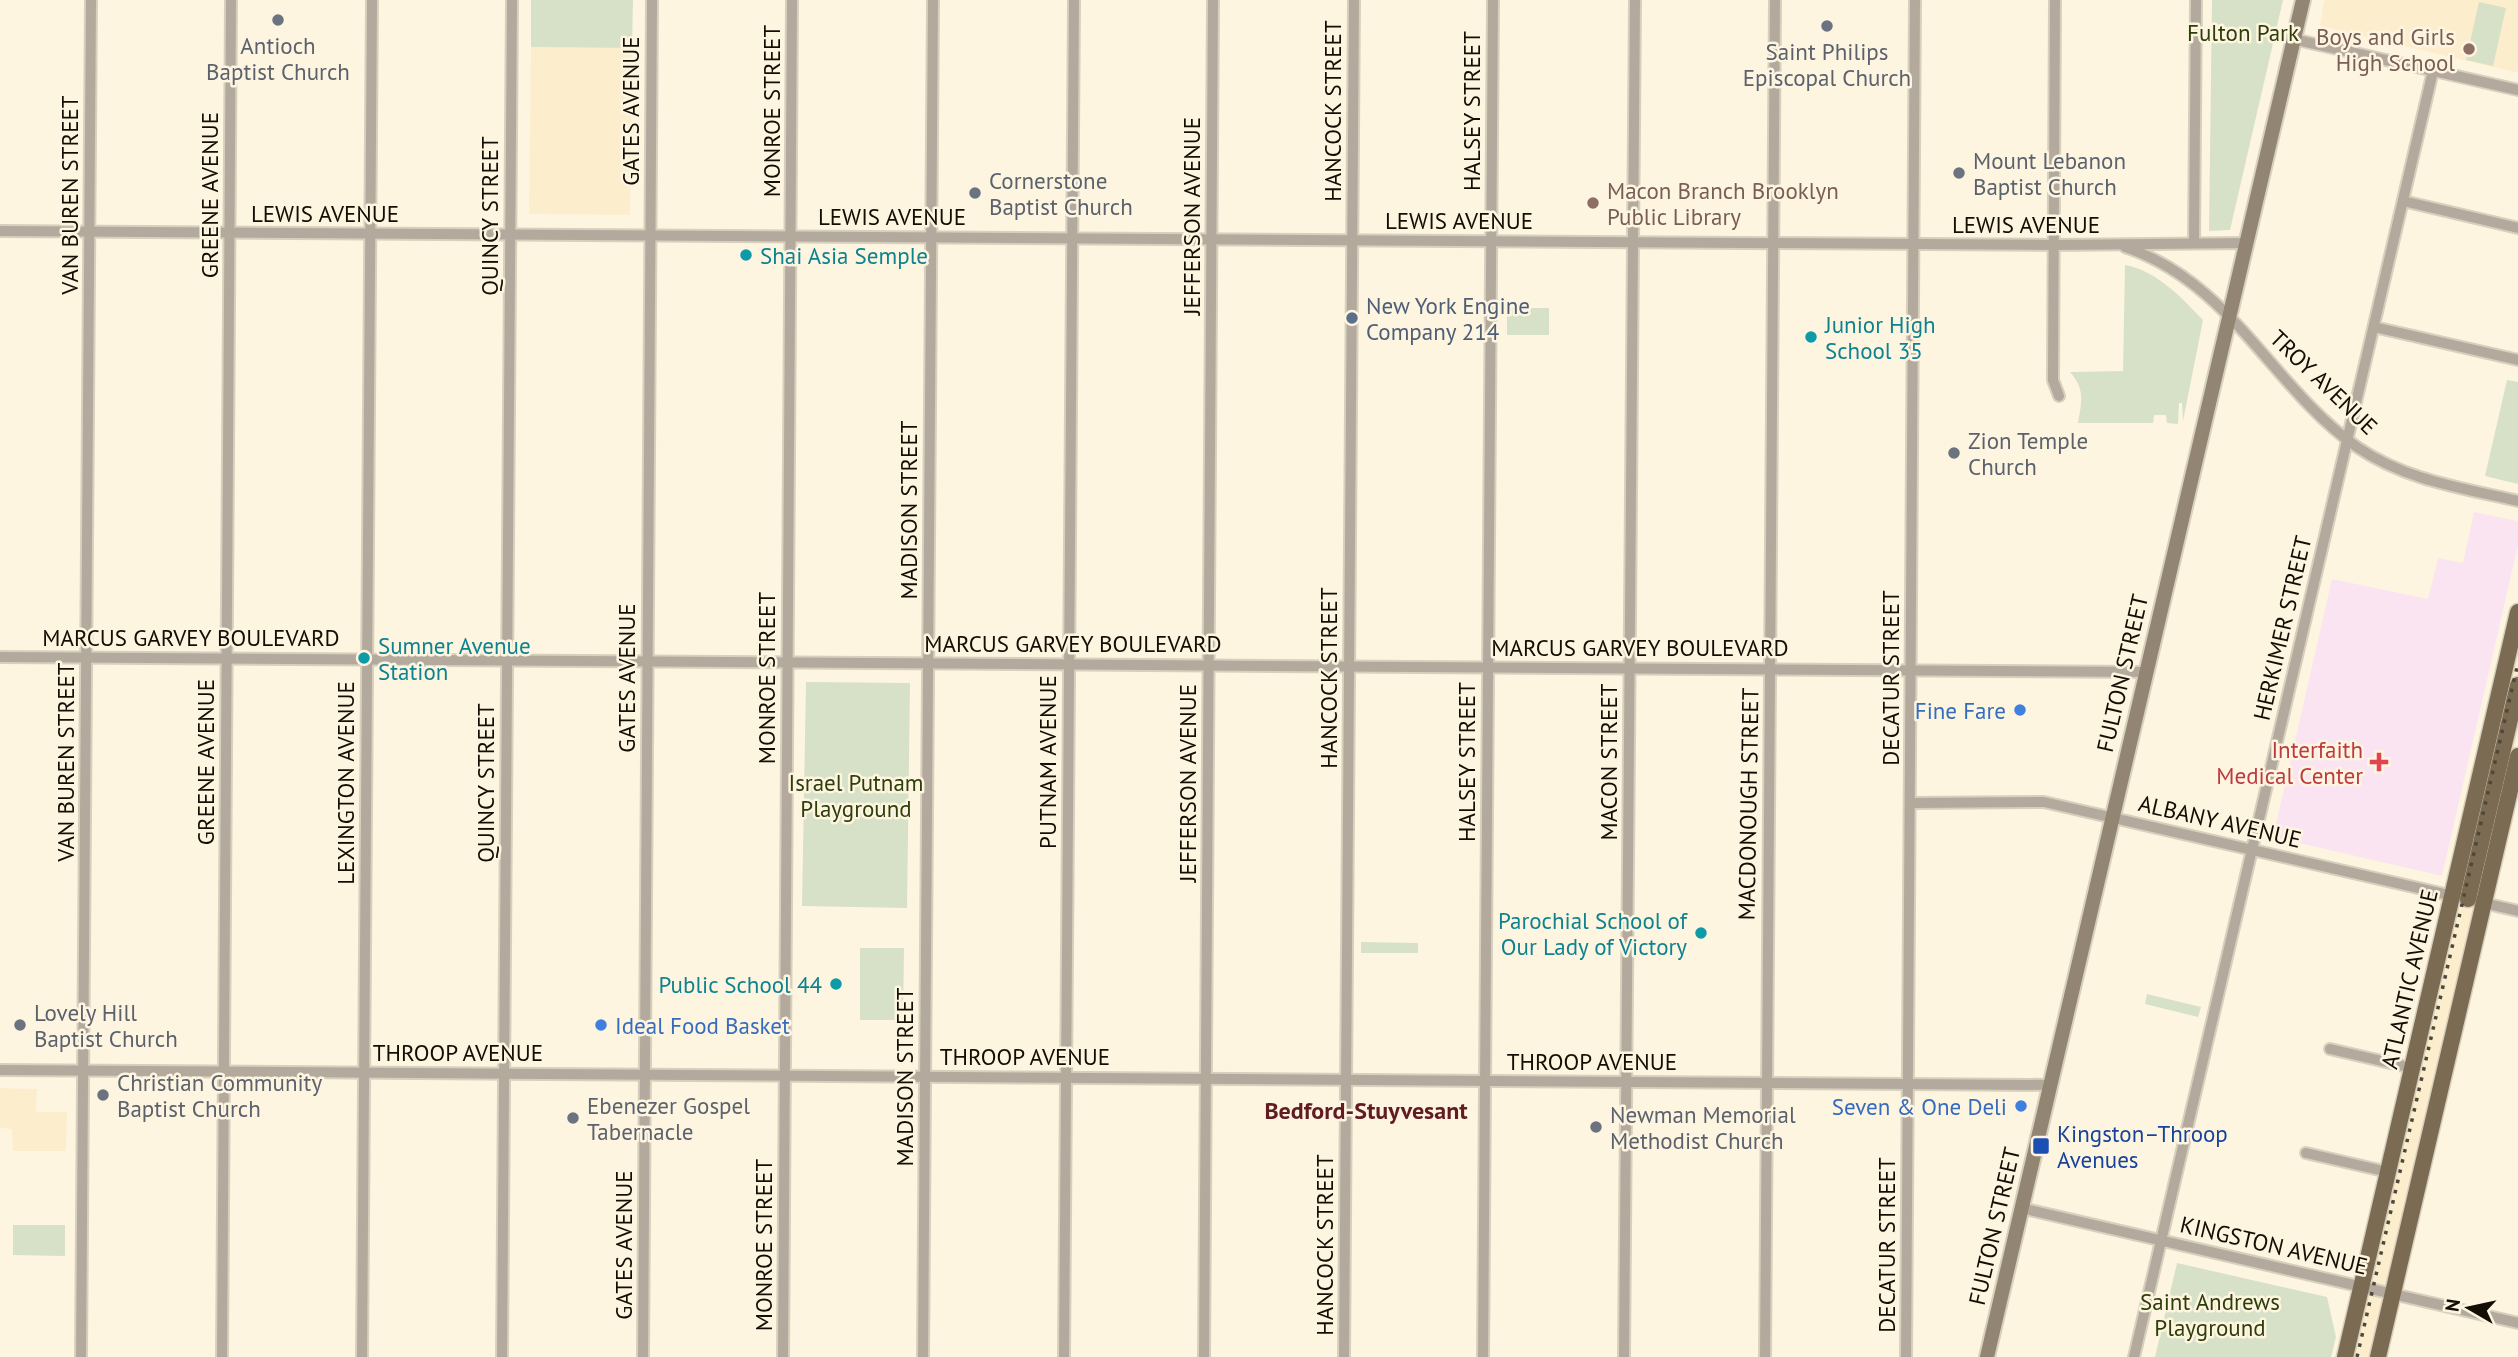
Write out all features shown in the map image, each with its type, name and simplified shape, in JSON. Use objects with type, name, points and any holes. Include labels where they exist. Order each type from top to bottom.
[{"type":"main road","name":"FULTON STREET","points":[[1987,1357],[2303,0]]},
{"type":"main road","name":"ATLANTIC AVENUE","points":[[2378,1357],[2393,1294],[2468,899],[2518,612]]},
{"type":"main road","points":[[2468,899],[2518,685]]},
{"type":"main road","name":"ATLANTIC AVENUE","points":[[2345,1356],[2412,1068],[2518,756]]},
{"type":"street","name":"VAN BUREN STREET","points":[[81,1357],[91,0]]},
{"type":"street","name":"GREENE AVENUE","points":[[222,1357],[231,0]]},
{"type":"street","name":"LEXINGTON AVENUE","points":[[362,1357],[372,0]]},
{"type":"street","name":"QUINCY STREET","points":[[502,1357],[512,0]]},
{"type":"street","name":"GATES AVENUE","points":[[643,1357],[652,0]]},
{"type":"street","name":"MONROE STREET","points":[[783,1357],[792,0]]},
{"type":"street","name":"MADISON STREET","points":[[923,1357],[933,0]]},
{"type":"street","name":"PUTNAM AVENUE","points":[[1064,1357],[1073,0]]},
{"type":"street","name":"JEFFERSON AVENUE","points":[[1204,1357],[1213,0]]},
{"type":"street","name":"HANCOCK STREET","points":[[1344,1357],[1354,0]]},
{"type":"street","name":"HALSEY STREET","points":[[1483,1357],[1493,0]]},
{"type":"street","name":"MACON STREET","points":[[1624,1357],[1635,0]]},
{"type":"street","name":"MACDONOUGH STREET","points":[[1765,1357],[1775,0]]},
{"type":"street","name":"DECATUR STREET","points":[[1906,1357],[1915,0]]},
{"type":"street","points":[[2055,0],[2053,380],[2059,396]]},
{"type":"street","points":[[2194,242],[2196,0]]},
{"type":"street","points":[[2293,38],[2518,90]]},
{"type":"street","name":"HERKIMER STREET","points":[[2134,1357],[2433,71]]},
{"type":"street","points":[[2403,201],[2518,228]]},
{"type":"street","name":"LEWIS AVENUE","points":[[0,231],[2054,245],[2246,243]]},
{"type":"street","name":"LEWIS AVENUE","points":[[2119,245],[2160,260],[2181,273],[2229,316]]},
{"type":"street","name":"TROY AVENUE","points":[[2229,316],[2347,439],[2385,464],[2412,476],[2518,501]]},
{"type":"street","points":[[2374,327],[2518,360]]},
{"type":"street","name":"MARCUS GARVEY BOULEVARD","points":[[0,657],[2146,672]]},
{"type":"street","name":"ALBANY AVENUE","points":[[1910,803],[2044,802],[2518,911]]},
{"type":"street","points":[[2330,1049],[2412,1068]]},
{"type":"street","name":"THROOP AVENUE","points":[[0,1070],[2050,1085]]},
{"type":"street","points":[[2306,1153],[2388,1172]]},
{"type":"street","name":"KINGSTON AVENUE","points":[[2021,1208],[2518,1323]]},
{"type":"shaded area","name":"Boys and Girls High School","points":[[2324,0],[2518,0],[2518,73],[2320,26]]},
{"type":"shaded area","points":[[531,47],[632,48],[630,215],[529,214]]},
{"type":"shaded area","name":"Interfaith Medical Center","points":[[2474,512],[2518,521],[2518,545],[2442,876],[2273,837],[2332,579],[2428,599],[2438,558],[2463,563]]},
{"type":"shaded area","points":[[2518,649],[2518,734],[2373,1357],[2353,1357]]},
{"type":"shaded area","points":[[0,1088],[37,1089],[36,1112],[67,1112],[66,1151],[13,1151],[12,1129],[0,1128]]},
{"type":"green space","points":[[531,0],[633,0],[632,48],[531,47]]},
{"type":"green space","name":"Fulton Park","points":[[2212,0],[2283,0],[2230,230],[2209,231]]},
{"type":"green space","points":[[2479,2],[2506,8],[2493,66],[2466,60]]},
{"type":"green space","points":[[2125,265],[2158,279],[2203,320],[2183,421],[2182,403],[2179,403],[2178,424],[2167,423],[2166,415],[2154,415],[2153,423],[2078,423],[2081,396],[2078,384],[2070,372],[2123,371]]},
{"type":"green space","points":[[1507,308],[1549,308],[1549,335],[1507,335]]},
{"type":"green space","points":[[2507,380],[2518,382],[2518,484],[2485,476]]},
{"type":"green space","name":"Israel Putnam Playground","points":[[806,682],[910,683],[907,908],[802,906]]},
{"type":"green space","points":[[1361,942],[1418,943],[1418,953],[1361,953]]},
{"type":"green space","points":[[860,948],[904,948],[903,1020],[860,1020]]},
{"type":"green space","points":[[2147,994],[2201,1007],[2198,1017],[2145,1004]]},
{"type":"green space","points":[[13,1225],[65,1225],[65,1256],[13,1255]]},
{"type":"green space","name":"Saint Andrews Playground","points":[[2177,1263],[2327,1297],[2336,1337],[2331,1357],[2155,1357]]},
{"type":"railway","points":[[2357,1357],[2518,663]]},
{"type":"place","name":"Antioch Baptist Church","points":[[278,20]]},
{"type":"place","name":"Saint Philips Episcopal Church","points":[[1827,26]]},
{"type":"place","name":"Boys and Girls High School","points":[[2469,49]]},
{"type":"place","name":"Mount Lebanon Baptist Church","points":[[1959,173]]},
{"type":"place","name":"Cornerstone Baptist Church","points":[[975,193]]},
{"type":"place","name":"Macon Branch Brooklyn Public Library","points":[[1593,203]]},
{"type":"place","name":"Shai Asia Semple","points":[[746,255]]},
{"type":"place","name":"New York Engine Company 214","points":[[1352,318]]},
{"type":"place","name":"Junior High School 35","points":[[1811,337]]},
{"type":"place","name":"Zion Temple Church","points":[[1954,453]]},
{"type":"place","name":"Sumner Avenue Station","points":[[364,658]]},
{"type":"place","name":"Fine Fare","points":[[2020,710]]},
{"type":"place","name":"Interfaith Medical Center","points":[[2379,762]]},
{"type":"place","name":"Parochial School of Our Lady of Victory","points":[[1701,933]]},
{"type":"place","name":"Public School 44","points":[[836,984]]},
{"type":"place","name":"Lovely Hill Baptist Church","points":[[20,1025]]},
{"type":"place","name":"Ideal Food Basket","points":[[601,1025]]},
{"type":"place","name":"Christian Community Baptist Church","points":[[103,1095]]},
{"type":"place","name":"Seven & One Deli","points":[[2021,1106]]},
{"type":"place","name":"Ebenezer Gospel Tabernacle","points":[[573,1118]]},
{"type":"place","name":"Newman Memorial Methodist Church","points":[[1596,1127]]},
{"type":"place","name":"Kingston–Throop Avenues","points":[[2041,1146]]},
{"type":"district","name":"Bedford-Stuyvesant","points":[[1366,1110]]}]
